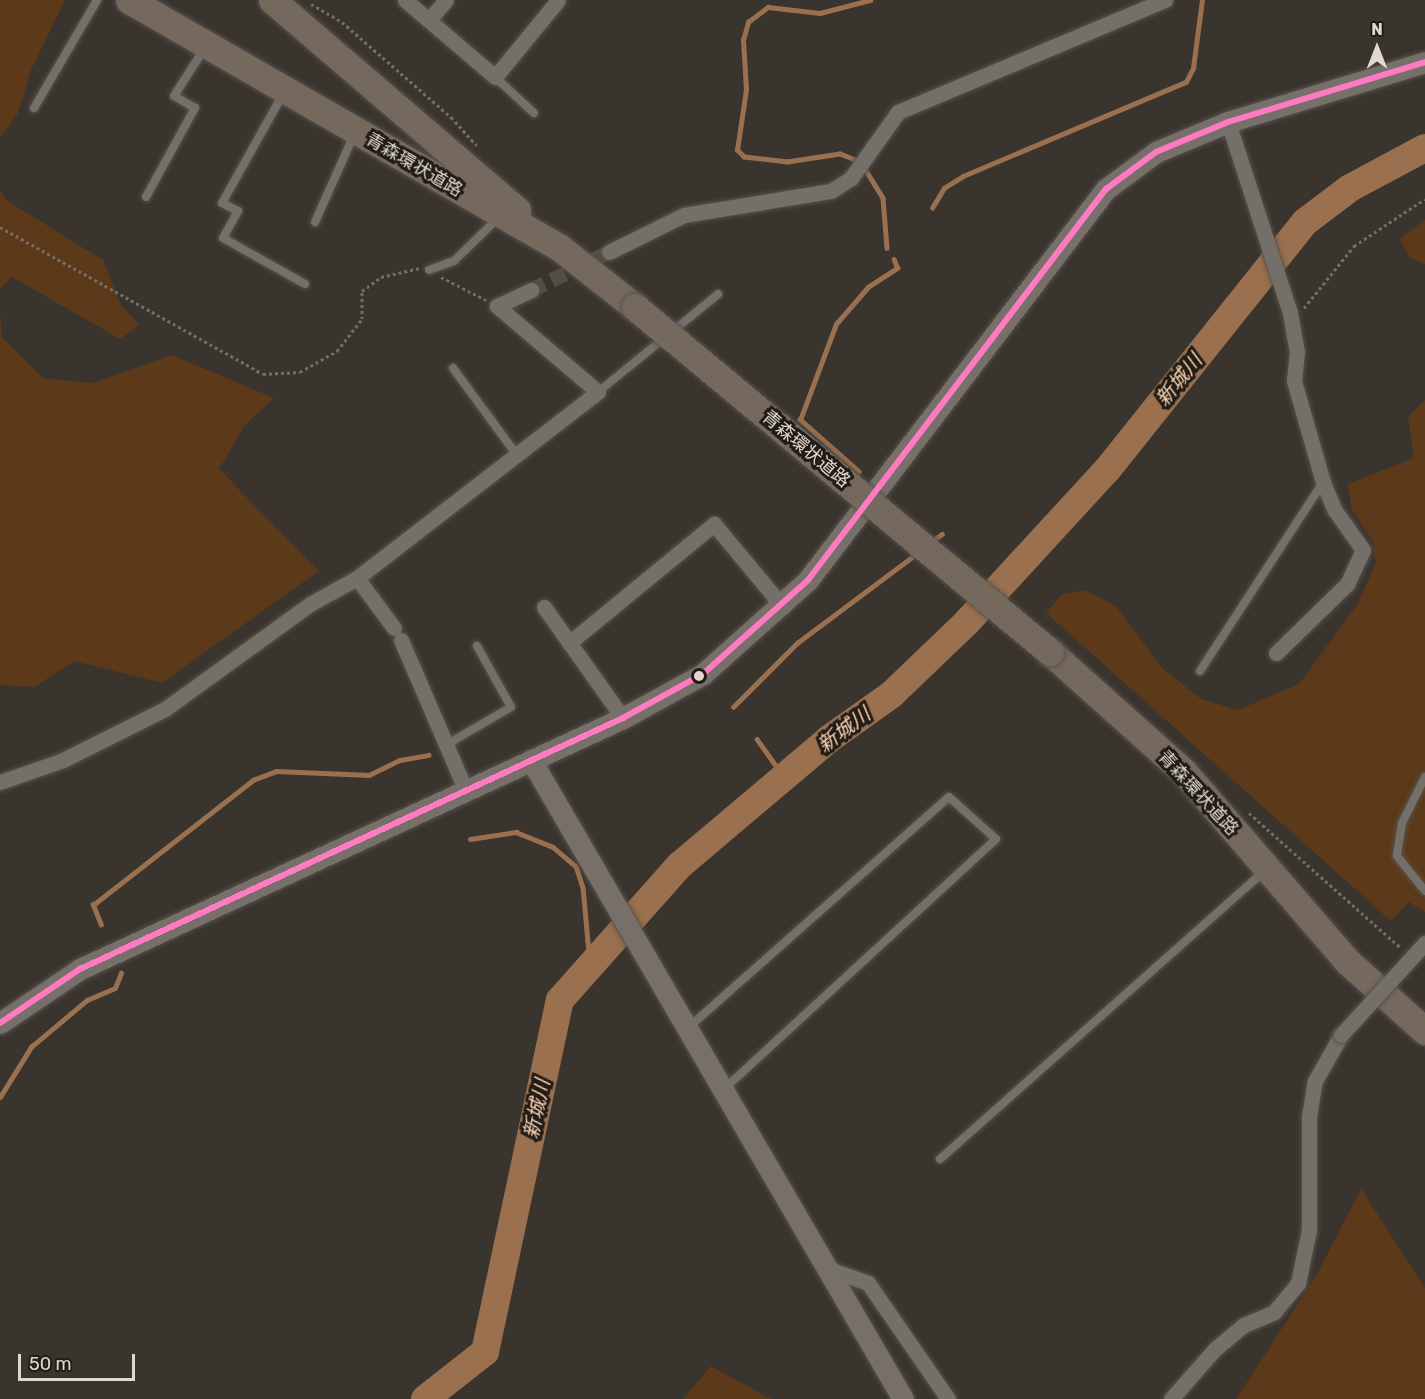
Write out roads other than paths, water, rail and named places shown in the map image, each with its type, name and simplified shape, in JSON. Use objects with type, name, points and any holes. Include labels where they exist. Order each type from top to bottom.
[{"type":"highway","name":"青森環状道路","points":[[129,0],[560,248],[635,307],[1050,652],[1184,772],[1347,961],[1425,1031]]},
{"type":"highway","points":[[272,0],[560,248]]},
{"type":"main road","points":[[0,1023],[80,969],[623,718],[703,674],[783,607],[846,533],[1106,189],[1156,152],[1228,122],[1425,62]]},
{"type":"main road","points":[[531,760],[903,1399]]},
{"type":"street","points":[[405,0],[495,77],[558,0]]},
{"type":"street","points":[[429,20],[446,0]]},
{"type":"street","points":[[609,252],[684,215],[831,191],[851,178],[898,112],[1165,0]]},
{"type":"street","points":[[1228,122],[1291,318],[1294,381],[1323,482],[1334,509],[1363,550],[1358,568],[1276,653]]},
{"type":"street","points":[[0,783],[63,760],[165,709],[310,604],[357,578],[598,392],[497,306],[531,290]]},
{"type":"street","points":[[569,644],[714,524],[783,607]]},
{"type":"street","points":[[357,578],[398,634],[466,790]]},
{"type":"street","points":[[544,607],[623,718]]},
{"type":"street","points":[[1171,1399],[1215,1349],[1244,1325],[1274,1312],[1298,1283],[1309,1230],[1309,1117],[1315,1081],[1341,1035],[1425,943]]},
{"type":"street","points":[[826,1268],[868,1283],[948,1399]]},
{"type":"lane","points":[[34,108],[97,0]]},
{"type":"lane","points":[[146,197],[195,108],[174,96],[206,45]]},
{"type":"lane","points":[[495,77],[534,113]]},
{"type":"lane","points":[[285,91],[222,203],[238,211],[223,238],[305,284]]},
{"type":"lane","points":[[315,222],[356,132]]},
{"type":"lane","points":[[429,270],[454,261],[500,215]]},
{"type":"lane","points":[[598,392],[718,294]]},
{"type":"lane","points":[[453,368],[517,456]]},
{"type":"lane","points":[[1200,672],[1323,482]]},
{"type":"lane","points":[[446,745],[511,707],[477,646]]},
{"type":"lane","points":[[1425,777],[1402,823],[1397,856],[1425,891]]},
{"type":"lane","points":[[687,1028],[950,797],[996,839],[723,1090]]},
{"type":"lane","points":[[940,1159],[1266,869]]},
{"type":"waterway","points":[[855,160],[840,154],[788,162],[744,157],[737,150],[746,90],[743,40],[748,22],[768,7],[820,13],[870,0]]},
{"type":"waterway","points":[[932,208],[944,188],[963,176],[1186,82],[1193,68],[1202,0]]},
{"type":"waterway","name":"新城川","points":[[425,1399],[485,1352],[560,1000],[680,865],[829,739],[892,694],[967,622],[1107,470],[1305,222],[1350,188],[1425,148]]},
{"type":"waterway","points":[[865,169],[883,198],[887,248]]},
{"type":"waterway","points":[[859,472],[800,420],[836,324],[868,287],[897,268],[894,260]]},
{"type":"waterway","points":[[932,541],[942,534]]},
{"type":"waterway","points":[[733,707],[797,643],[916,554]]},
{"type":"waterway","points":[[757,739],[784,777]]},
{"type":"waterway","points":[[101,925],[93,905],[253,780],[276,771],[369,775],[400,760],[429,755]]},
{"type":"waterway","points":[[470,839],[516,832],[553,847],[576,866],[583,887],[590,964]]},
{"type":"waterway","points":[[0,1097],[31,1047],[87,1000],[115,988],[121,973]]},
{"type":"tunnel","points":[[531,290],[609,252]]}]
